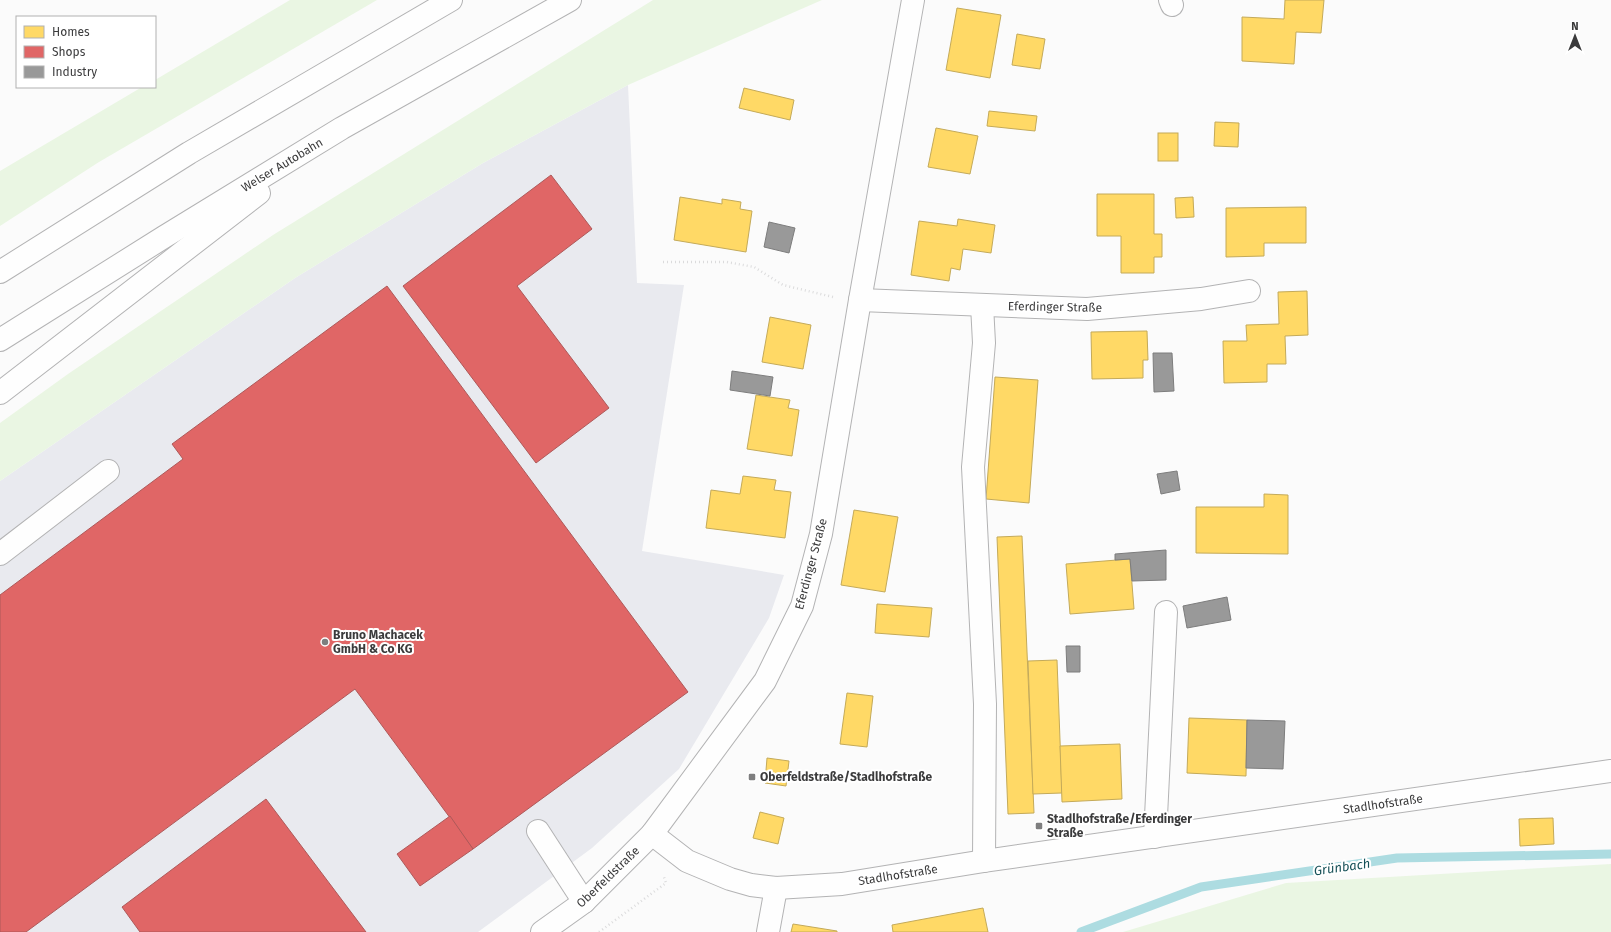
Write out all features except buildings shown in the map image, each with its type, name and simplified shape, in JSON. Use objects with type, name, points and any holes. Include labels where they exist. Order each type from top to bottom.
[{"type":"main road","points":[[0,272],[189,153],[451,0]]},
{"type":"main road","name":"Welser Autobahn","points":[[0,340],[164,236],[342,128],[570,0]]},
{"type":"main road","name":"Eferdinger Straße","points":[[652,834],[765,681],[802,606],[821,534],[860,300],[913,0]]},
{"type":"main road","points":[[0,393],[342,128]]},
{"type":"main road","name":"Eferdinger Straße","points":[[860,300],[1087,309],[1201,299],[1249,291]]},
{"type":"main road","points":[[982,305],[984,343],[973,467],[985,704],[984,861]]},
{"type":"main road","points":[[0,554],[108,471]]},
{"type":"main road","points":[[1155,837],[1166,612]]},
{"type":"main road","name":"Stadlhofstraße","points":[[652,834],[687,861],[730,879],[752,885],[776,888],[842,884],[984,861],[1611,771]]},
{"type":"main road","points":[[538,831],[584,902]]},
{"type":"main road","name":"Oberfeldstraße","points":[[542,932],[584,902],[652,834]]},
{"type":"main road","points":[[768,932],[776,888]]},
{"type":"path","points":[[663,262],[727,262],[754,267],[783,285],[829,296],[860,300]]},
{"type":"path","points":[[599,932],[666,883],[664,876]]},
{"type":"shaded area","points":[[628,85],[637,283],[684,285],[642,551],[784,575],[769,618],[679,769],[592,848],[478,932],[0,932],[0,481],[295,278],[483,163]]},
{"type":"green space","points":[[290,0],[377,0],[99,162],[0,226],[0,171],[140,88],[156,88],[156,79]]},
{"type":"green space","points":[[653,0],[822,0],[628,85],[483,163],[295,278],[0,481],[0,423],[68,374],[273,235]]},
{"type":"green space","points":[[1611,864],[1611,932],[1123,932],[1286,883]]},
{"type":"waterway","name":"Grünbach","points":[[1081,932],[1201,887],[1397,858],[1611,854]]},
{"type":"place","name":"Bruno Machacek GmbH & Co KG","points":[[325,642]]},
{"type":"place","name":"Oberfeldstraße/Stadlhofstraße","points":[[752,777]]},
{"type":"place","name":"Stadlhofstraße/Eferdinger Straße","points":[[1039,826]]}]
